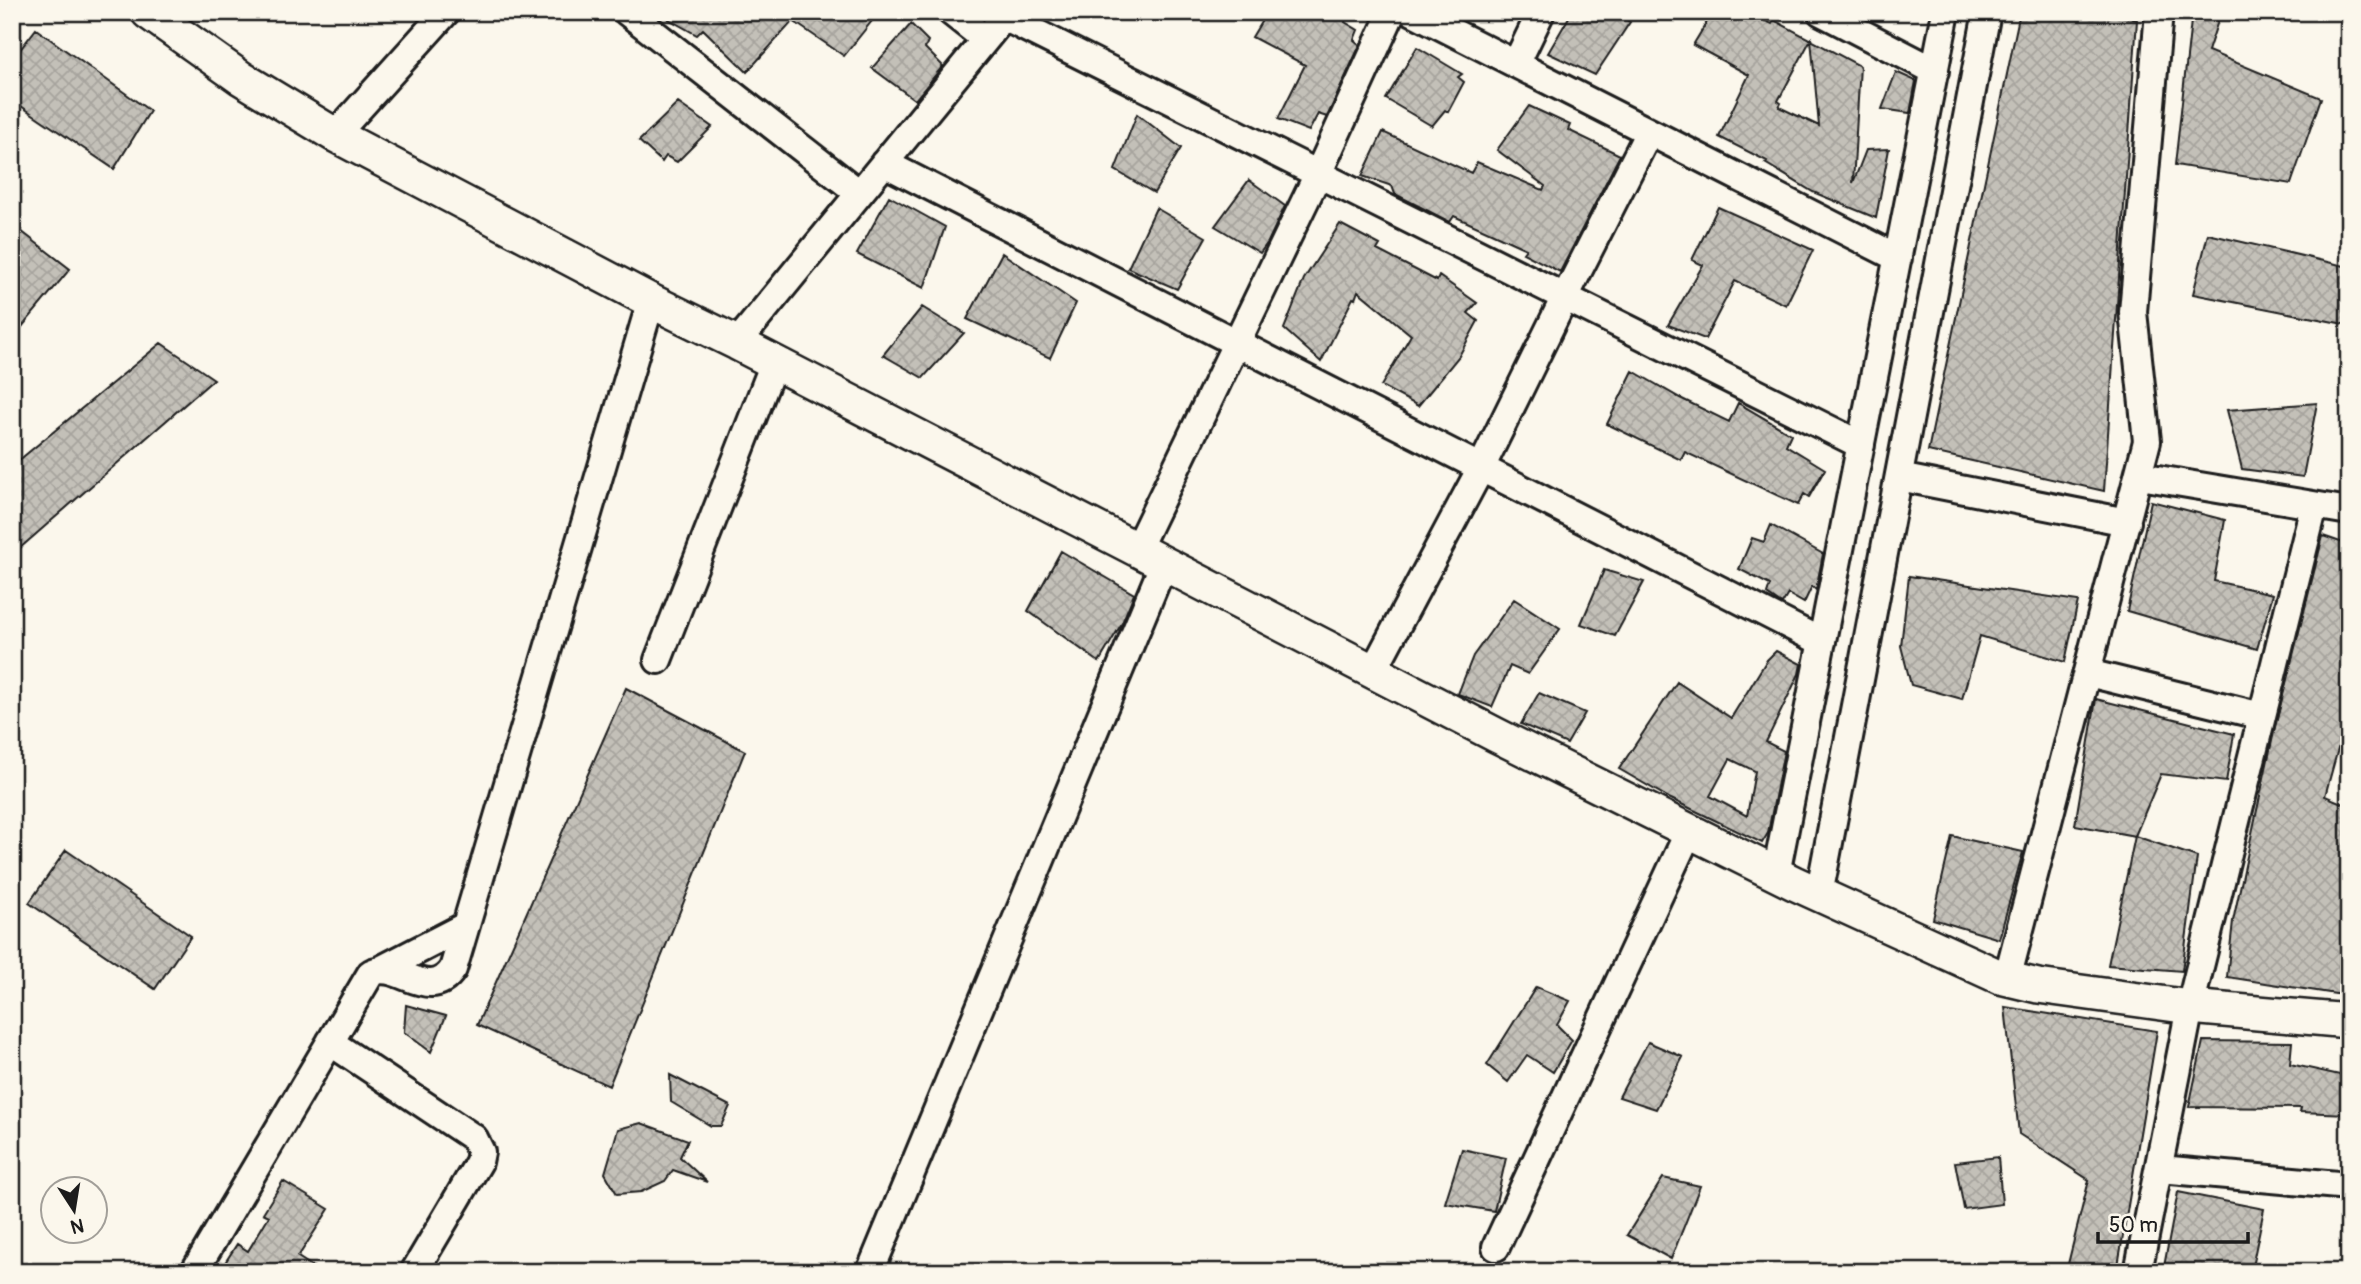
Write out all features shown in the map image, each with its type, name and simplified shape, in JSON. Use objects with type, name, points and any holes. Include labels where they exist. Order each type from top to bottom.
[{"type":"main road","points":[[148,12],[241,78],[335,135],[651,301],[1689,831],[1923,943],[2007,979],[2038,986],[2190,1007],[2349,1021]]},
{"type":"street","points":[[335,135],[446,12]]},
{"type":"street","points":[[627,12],[859,193]]},
{"type":"street","points":[[951,12],[985,39]]},
{"type":"street","points":[[870,1272],[1235,342],[1318,174],[1392,12]]},
{"type":"street","points":[[1413,12],[1898,258]]},
{"type":"street","points":[[1516,64],[1541,12]]},
{"type":"street","points":[[1821,12],[1935,71]]},
{"type":"street","points":[[1776,874],[1946,12]]},
{"type":"street","points":[[1819,895],[1987,12]]},
{"type":"street","points":[[2007,979],[2147,441],[2133,312],[2159,12]]},
{"type":"street","points":[[737,343],[1006,15],[1861,445]]},
{"type":"street","points":[[1373,671],[1481,468],[1649,132]]},
{"type":"street","points":[[884,163],[1822,642]]},
{"type":"street","points":[[380,970],[427,983],[442,981],[453,969],[651,301]]},
{"type":"street","points":[[658,660],[774,363]]},
{"type":"street","points":[[2140,476],[2349,512]]},
{"type":"street","points":[[1899,477],[2127,522]]},
{"type":"street","points":[[2138,1272],[2190,1007],[2314,506]]},
{"type":"street","points":[[2088,673],[2262,716]]},
{"type":"street","points":[[1496,1247],[1689,831]]},
{"type":"street","points":[[194,1272],[368,977],[465,926]]},
{"type":"street","points":[[330,1042],[474,1138],[481,1153],[479,1162],[414,1272]]},
{"type":"street","points":[[2160,1169],[2349,1186]]},
{"type":"building","points":[[656,12],[879,12],[844,56],[793,21],[747,72],[703,29],[697,35]]},
{"type":"building","points":[[1267,12],[1349,12],[1345,22],[1358,30],[1354,40],[1360,45],[1327,117],[1318,114],[1309,131],[1278,119],[1305,65],[1252,37]]},
{"type":"building","points":[[1572,12],[1594,12],[1606,19],[1609,12],[1612,12],[1630,22],[1595,75],[1548,53]]},
{"type":"building","points":[[1713,12],[1747,12],[1772,24],[1774,20],[1860,66],[1853,183],[1866,150],[1889,149],[1876,218],[1813,192],[1765,163],[1767,161],[1719,137],[1749,75],[1693,45]],"holes":[[[1811,40],[1819,126],[1779,107],[1781,103],[1778,101]]]},
{"type":"building","points":[[2020,12],[2108,12],[2137,20],[2104,491],[1928,451]]},
{"type":"building","points":[[2192,12],[2221,12],[2208,51],[2321,98],[2291,184],[2175,165]]},
{"type":"building","points":[[911,24],[928,41],[925,48],[943,66],[915,100],[872,68]]},
{"type":"building","points":[[36,29],[150,111],[114,169],[12,100],[12,60]]},
{"type":"building","points":[[1417,47],[1462,74],[1458,77],[1464,82],[1448,112],[1445,110],[1432,126],[1386,99]]},
{"type":"building","points":[[1896,72],[1916,81],[1910,113],[1882,109]]},
{"type":"building","points":[[678,103],[712,127],[677,162],[666,156],[662,162],[639,141]]},
{"type":"building","points":[[1529,106],[1570,125],[1568,130],[1620,155],[1560,272],[1523,253],[1526,249],[1454,216],[1450,222],[1395,194],[1392,186],[1362,176],[1383,132],[1471,173],[1477,162],[1543,190],[1545,186],[1497,150]]},
{"type":"building","points":[[1137,114],[1181,148],[1154,193],[1115,170]]},
{"type":"building","points":[[1249,180],[1285,206],[1260,253],[1215,226]]},
{"type":"building","points":[[889,196],[945,227],[924,288],[857,254]]},
{"type":"building","points":[[1718,207],[1813,250],[1786,305],[1735,281],[1705,339],[1668,325],[1703,265],[1692,260]]},
{"type":"building","points":[[1156,208],[1206,237],[1177,289],[1128,268]]},
{"type":"building","points":[[12,224],[70,269],[12,339]]},
{"type":"building","points":[[1340,224],[1380,245],[1377,250],[1437,281],[1439,276],[1477,303],[1468,313],[1478,321],[1459,356],[1418,406],[1381,386],[1411,335],[1358,291],[1321,362],[1284,329],[1304,279]]},
{"type":"building","points":[[2208,234],[2349,267],[2349,325],[2193,294]]},
{"type":"building","points":[[1002,253],[1076,303],[1050,358],[967,319]]},
{"type":"building","points":[[922,307],[964,333],[923,378],[883,355]]},
{"type":"building","points":[[161,343],[214,379],[12,555],[12,466]]},
{"type":"building","points":[[1633,371],[1729,422],[1738,403],[1791,434],[1786,445],[1825,469],[1809,497],[1804,494],[1798,505],[1685,452],[1681,460],[1607,424]]},
{"type":"building","points":[[2317,403],[2303,477],[2242,469],[2227,410]]},
{"type":"building","points":[[2151,501],[2225,520],[2214,581],[2273,594],[2257,649],[2127,611]]},
{"type":"building","points":[[1771,525],[1823,554],[1816,590],[1812,586],[1804,603],[1788,594],[1782,604],[1780,603],[1767,594],[1770,585],[1739,569],[1752,538],[1764,542]]},
{"type":"building","points":[[2323,536],[2349,545],[2349,709],[2325,796],[2349,806],[2349,996],[2227,977],[2233,921],[2275,727]]},
{"type":"building","points":[[1061,551],[1134,594],[1122,623],[1099,662],[1028,611]]},
{"type":"building","points":[[1604,570],[1644,582],[1615,636],[1581,624]]},
{"type":"building","points":[[1909,576],[2078,601],[2065,662],[1980,636],[1962,699],[1911,685],[1901,646]]},
{"type":"building","points":[[1514,599],[1560,629],[1528,674],[1510,666],[1492,707],[1458,694],[1473,656]]},
{"type":"building","points":[[1776,651],[1801,664],[1799,674],[1766,742],[1784,751],[1768,833],[1762,843],[1671,799],[1619,769],[1677,682],[1731,718],[1767,660]],"holes":[[[1730,759],[1755,771],[1747,816],[1710,796]]]},
{"type":"building","points":[[626,688],[745,751],[609,1086],[477,1025]]},
{"type":"building","points":[[1539,693],[1585,713],[1567,744],[1521,724]]},
{"type":"building","points":[[2096,699],[2234,734],[2226,782],[2161,774],[2135,836],[2075,825]]},
{"type":"building","points":[[1952,836],[2023,852],[1999,939],[1933,919]]},
{"type":"building","points":[[2135,836],[2197,857],[2182,971],[2108,965]]},
{"type":"building","points":[[66,850],[191,936],[155,989],[29,903]]},
{"type":"building","points":[[1536,987],[1570,1001],[1557,1025],[1572,1040],[1553,1072],[1527,1055],[1508,1082],[1487,1065]]},
{"type":"building","points":[[406,1005],[446,1016],[431,1052],[404,1032]]},
{"type":"building","points":[[2005,1007],[2157,1031],[2117,1272],[2066,1272],[2089,1180],[2019,1134]]},
{"type":"building","points":[[2203,1041],[2292,1042],[2290,1064],[2349,1077],[2349,1114],[2300,1112],[2301,1108],[2189,1107]]},
{"type":"building","points":[[1648,1042],[1683,1057],[1656,1109],[1619,1097]]},
{"type":"building","points":[[670,1075],[730,1106],[721,1126],[711,1126],[671,1102]]},
{"type":"building","points":[[641,1123],[688,1140],[680,1157],[707,1182],[673,1170],[665,1181],[641,1192],[617,1194],[605,1173],[618,1129]]},
{"type":"building","points":[[1462,1149],[1506,1158],[1494,1211],[1445,1203]]},
{"type":"building","points":[[1998,1157],[2002,1204],[1964,1209],[1955,1162]]},
{"type":"building","points":[[1663,1178],[1700,1186],[1671,1259],[1627,1235]]},
{"type":"building","points":[[283,1181],[329,1209],[298,1257],[321,1272],[233,1272],[223,1266],[237,1244],[248,1251],[269,1216],[263,1213]]},
{"type":"building","points":[[2178,1192],[2264,1209],[2251,1272],[2163,1272]]}]
